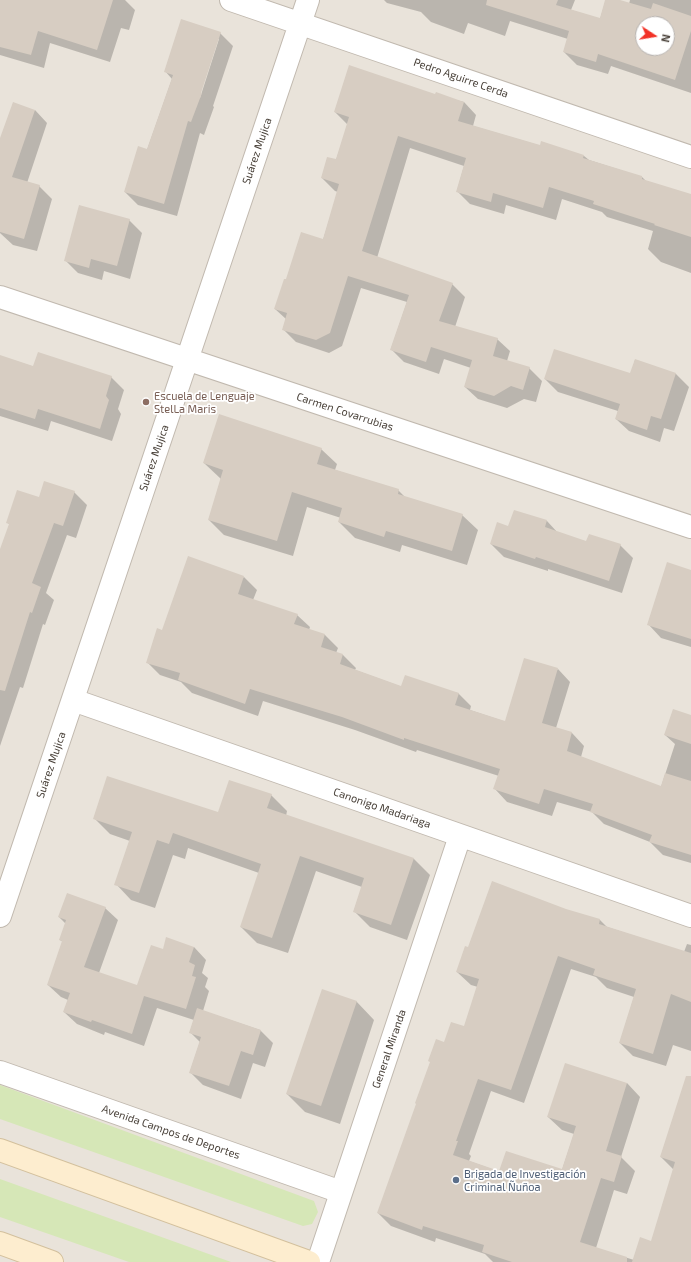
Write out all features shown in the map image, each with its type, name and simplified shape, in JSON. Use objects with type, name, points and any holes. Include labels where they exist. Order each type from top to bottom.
[{"type":"main road","points":[[0,1150],[309,1262]]},
{"type":"main road","points":[[0,1243],[52,1262]]},
{"type":"street","name":"Pedro Aguirre Cerda","points":[[231,0],[691,157]]},
{"type":"street","name":"Suárez Mujica","points":[[0,916],[308,0]]},
{"type":"street","name":"Carmen Covarrubias","points":[[0,297],[691,527]]},
{"type":"street","name":"Canonigo Madariaga","points":[[72,700],[691,916]]},
{"type":"street","name":"General Miranda","points":[[318,1262],[460,836]]},
{"type":"street","name":"Avenida Campos de Deportes","points":[[0,1072],[341,1192]]},
{"type":"shaded area","points":[[0,0],[691,0],[691,1262],[0,1262]]},
{"type":"green space","points":[[0,1085],[314,1201],[318,1212],[312,1224],[303,1226],[0,1119]]},
{"type":"green space","points":[[0,1179],[231,1262],[129,1262],[0,1217]]},
{"type":"building","points":[[0,0],[113,0],[97,50],[38,31],[31,55],[0,47]]},
{"type":"building","points":[[487,0],[558,0],[556,5],[600,18],[605,0],[620,0],[651,9],[653,3],[691,16],[691,31],[675,80],[598,54],[596,62],[563,52],[569,31],[486,5]]},
{"type":"building","points":[[181,19],[221,32],[202,93],[191,122],[188,121],[164,204],[124,192],[138,146],[147,149],[173,75],[164,72]]},
{"type":"building","points":[[349,65],[435,94],[436,92],[464,102],[458,121],[540,145],[541,141],[584,155],[583,158],[642,176],[642,179],[691,194],[691,237],[593,204],[594,201],[549,187],[543,208],[493,193],[491,202],[456,192],[466,158],[398,136],[362,251],[453,283],[439,321],[498,338],[493,356],[530,367],[523,390],[511,386],[494,396],[464,387],[472,360],[431,347],[426,362],[390,350],[409,295],[348,276],[330,333],[316,340],[282,330],[287,313],[274,309],[284,279],[286,279],[301,232],[323,239],[339,184],[321,178],[327,157],[336,159],[349,117],[334,112]]},
{"type":"building","points":[[13,102],[35,110],[12,177],[40,185],[24,239],[0,232],[0,138]]},
{"type":"building","points":[[79,205],[130,219],[117,266],[91,259],[89,268],[64,261]]},
{"type":"building","points":[[554,349],[630,373],[635,359],[676,373],[661,419],[651,416],[647,430],[615,419],[620,404],[544,379]]},
{"type":"building","points":[[38,352],[112,376],[106,396],[109,400],[100,429],[38,409],[35,419],[0,408],[0,355],[33,366]]},
{"type":"building","points":[[219,414],[322,448],[317,464],[399,489],[398,494],[463,514],[452,551],[386,531],[384,537],[338,522],[342,508],[292,492],[277,541],[208,520],[223,470],[203,463]]},
{"type":"building","points":[[44,481],[75,491],[63,526],[54,523],[32,583],[41,587],[32,613],[30,612],[5,691],[0,690],[0,549],[9,524],[6,523],[17,490],[39,497]]},
{"type":"building","points":[[514,510],[547,520],[545,527],[586,541],[589,534],[621,544],[609,581],[536,557],[535,559],[490,544],[497,522],[508,526]]},
{"type":"building","points":[[188,556],[244,576],[238,594],[298,614],[294,624],[325,634],[321,647],[343,654],[340,664],[401,686],[405,675],[459,693],[455,705],[505,721],[524,658],[558,668],[542,723],[572,732],[567,751],[661,786],[665,773],[691,781],[691,855],[649,842],[652,835],[590,812],[593,804],[544,789],[539,804],[493,789],[500,769],[404,738],[404,740],[342,717],[250,689],[245,704],[178,680],[180,673],[146,663],[157,628],[162,630]]},
{"type":"building","points":[[667,562],[691,570],[691,639],[647,625]]},
{"type":"building","points":[[673,709],[691,715],[691,744],[664,735]]},
{"type":"building","points":[[107,776],[218,812],[229,780],[272,794],[267,808],[414,858],[391,925],[353,912],[364,878],[300,856],[272,938],[240,927],[261,864],[173,833],[169,844],[157,840],[139,893],[114,885],[132,832],[93,819]]},
{"type":"building","points":[[492,881],[566,909],[600,919],[599,924],[691,953],[691,1002],[671,994],[653,1054],[619,1043],[636,989],[593,975],[595,969],[558,956],[511,1090],[478,1079],[456,1141],[458,1141],[453,1155],[499,1171],[506,1151],[562,1169],[576,1126],[547,1117],[565,1063],[627,1083],[606,1151],[622,1156],[614,1182],[601,1178],[580,1242],[627,1257],[627,1262],[512,1262],[482,1252],[484,1245],[423,1226],[422,1230],[377,1213],[416,1104],[415,1103],[430,1062],[428,1061],[436,1039],[444,1042],[451,1022],[464,1026],[479,979],[456,972],[465,946],[468,947]]},
{"type":"building","points":[[67,893],[106,907],[84,967],[137,985],[151,945],[163,949],[166,937],[194,947],[189,962],[195,965],[192,976],[196,977],[186,1009],[144,996],[132,1034],[63,1012],[70,993],[47,985],[62,941],[59,940],[66,920],[58,917]]},
{"type":"building","points":[[322,989],[357,1001],[321,1106],[286,1094]]},
{"type":"building","points":[[197,1008],[261,1030],[253,1055],[241,1051],[229,1086],[189,1073],[201,1037],[189,1033]]},
{"type":"building","points":[[686,1076],[691,1076],[691,1262],[632,1262],[640,1237],[651,1241],[675,1162],[660,1157]]},
{"type":"place","name":"Escuela de Lenguaje StelLa Maris","points":[[146,402]]},
{"type":"place","name":"Brigada de Investigación Criminal Ñuñoa","points":[[456,1180]]}]
